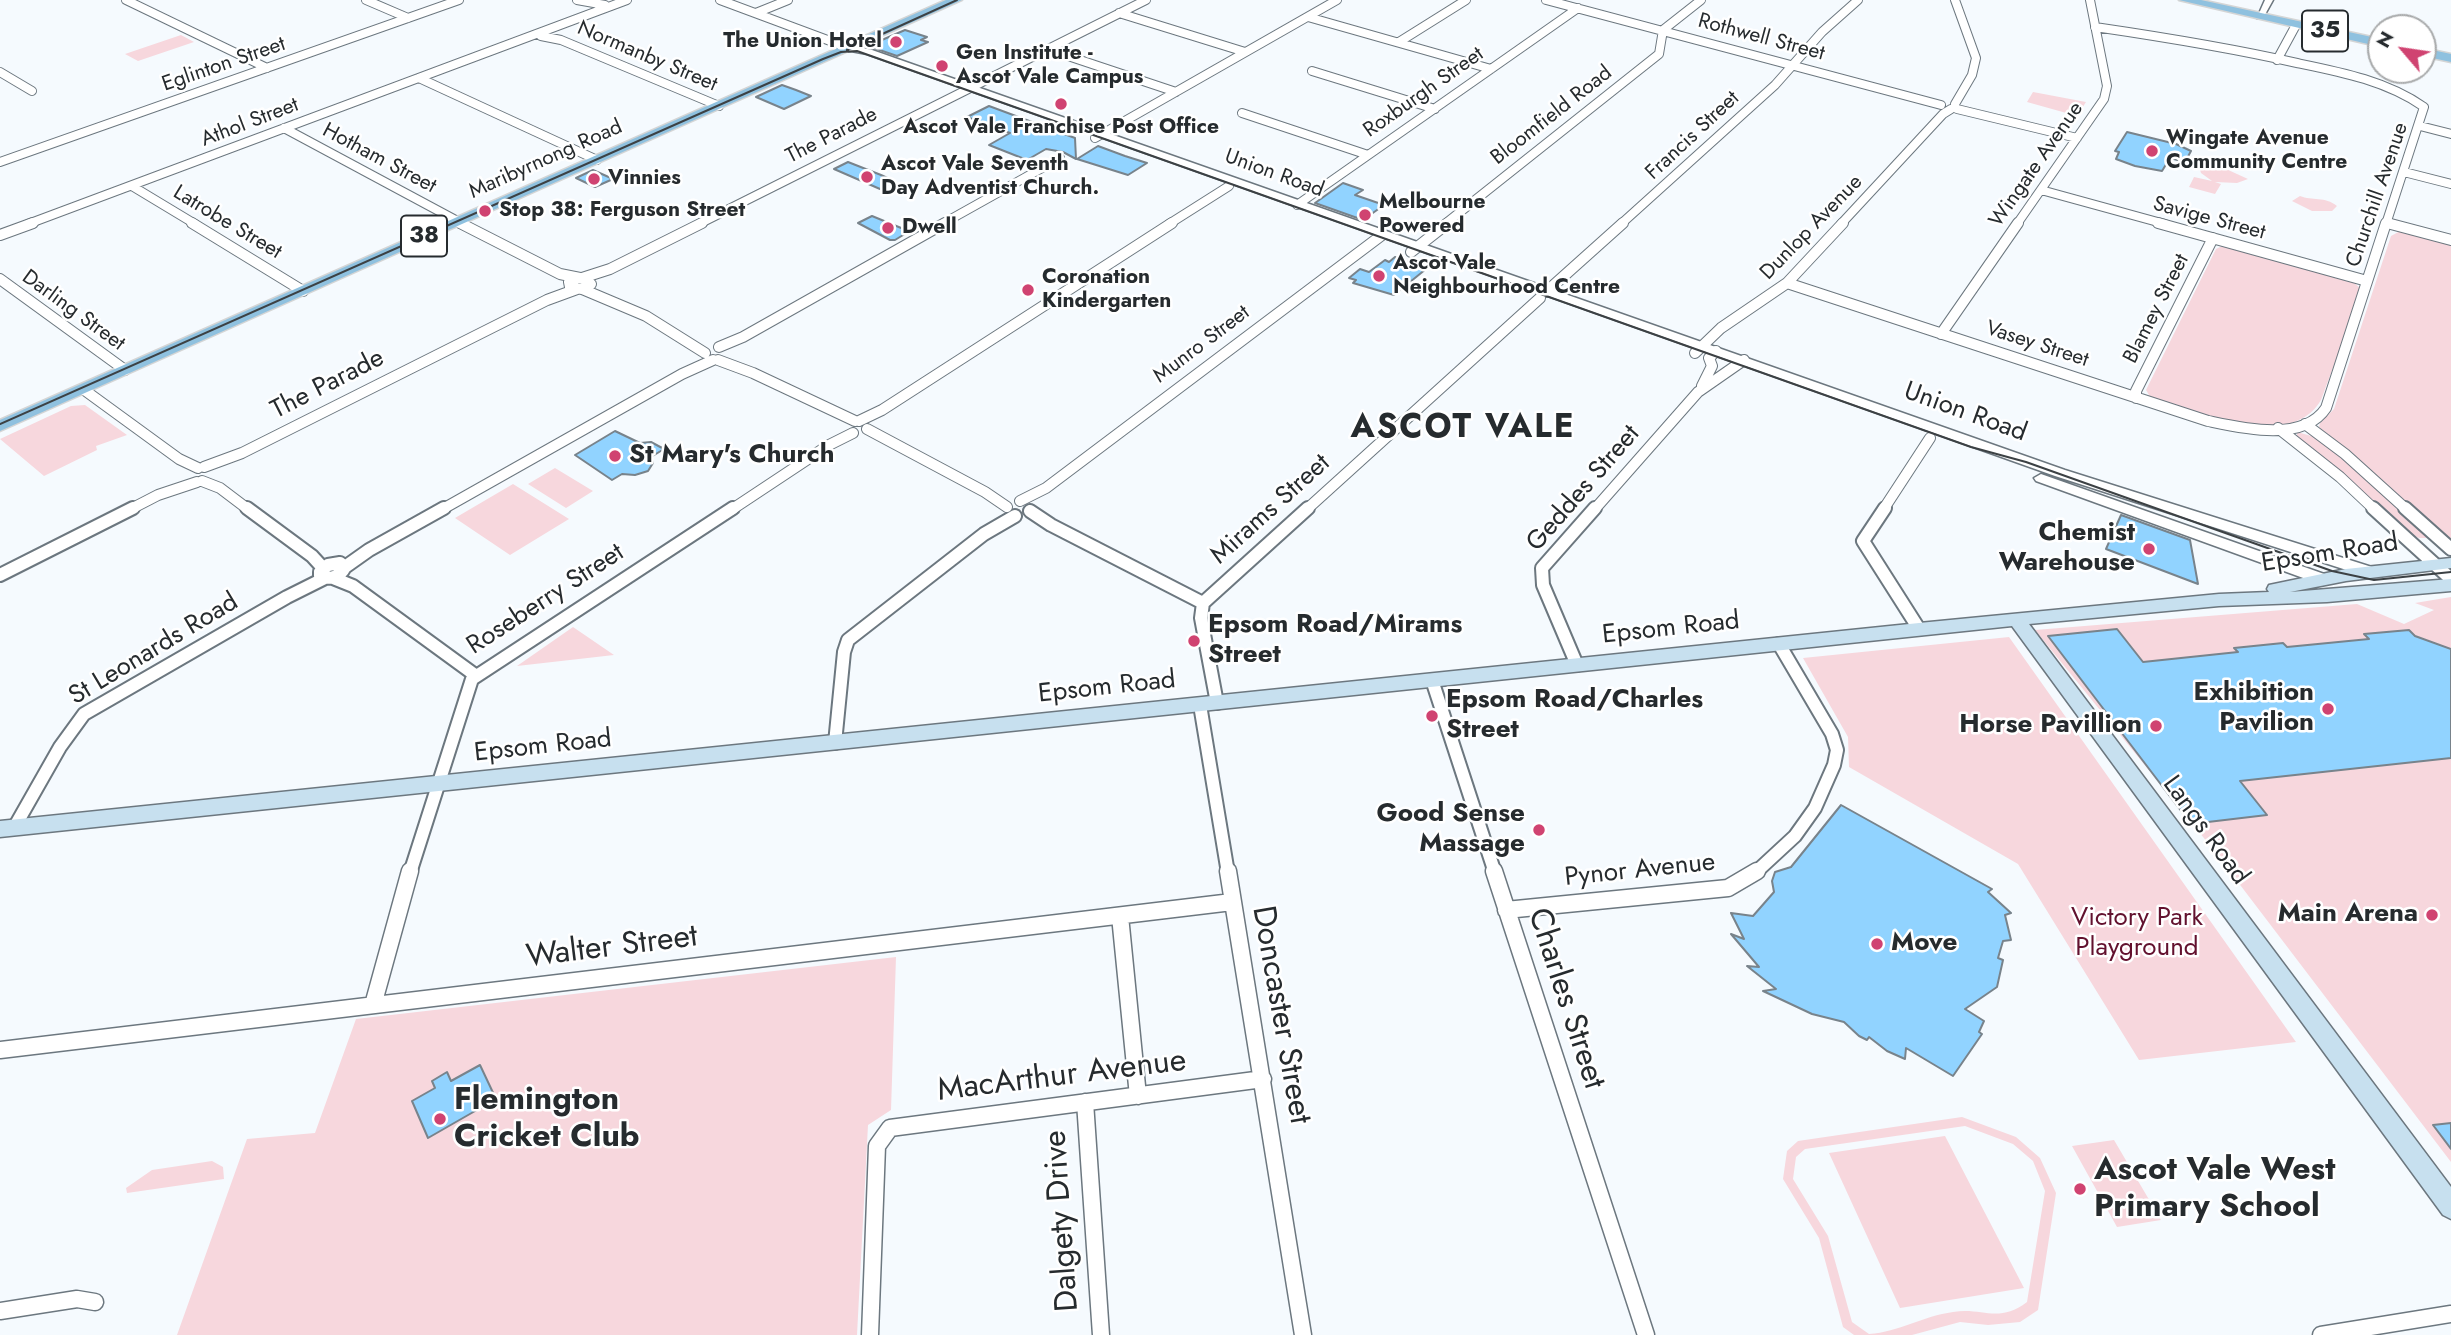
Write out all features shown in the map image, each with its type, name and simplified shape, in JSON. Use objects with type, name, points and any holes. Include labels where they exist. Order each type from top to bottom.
[{"type":"main road","name":"Maribyrnong Road","points":[[0,426],[719,106],[854,52],[956,0]]},
{"type":"main road","name":"35","points":[[2185,0],[2367,40]]},
{"type":"main road","name":"Epsom Road","points":[[2219,600],[2322,579],[2443,563]]},
{"type":"main road","points":[[2322,579],[2355,589],[2384,591]]},
{"type":"main road","name":"Epsom Road","points":[[7,829],[1919,629],[2219,600],[2451,585]]},
{"type":"main road","name":"Langs Road","points":[[2017,620],[2451,1207]]},
{"type":"street","points":[[126,0],[267,68]]},
{"type":"street","points":[[366,0],[408,18]]},
{"type":"street","name":"Eglinton Street","points":[[0,162],[459,0]]},
{"type":"street","name":"Athol Street","points":[[3,235],[620,0]]},
{"type":"street","name":"Athol Street","points":[[550,31],[601,7],[627,0]]},
{"type":"street","name":"Union Road","points":[[720,0],[854,52],[1933,433],[2322,579]]},
{"type":"street","points":[[756,13],[788,0]]},
{"type":"street","name":"The Parade","points":[[0,575],[1146,0]]},
{"type":"street","points":[[1098,137],[1337,0]]},
{"type":"street","points":[[1399,42],[1466,0]]},
{"type":"street","name":"Rothwell Street","points":[[1546,0],[2077,138]]},
{"type":"street","name":"Bloomfield Road","points":[[1414,249],[1659,54],[1663,30],[1701,0]]},
{"type":"street","name":"Francis Street","points":[[1543,295],[1796,65],[1822,32],[1858,0]]},
{"type":"street","name":"Dunlop Avenue","points":[[1699,350],[1721,328],[1787,283],[1950,106],[1972,75],[1976,58],[1955,0]]},
{"type":"street","name":"Wingate Avenue","points":[[1941,334],[2106,93],[2106,77],[2090,0]]},
{"type":"street","points":[[2255,15],[2258,0]]},
{"type":"street","points":[[2255,15],[2269,0]]},
{"type":"street","points":[[580,1],[601,7]]},
{"type":"street","points":[[580,1],[589,7],[584,13]]},
{"type":"street","name":"Roxburgh Street","points":[[1294,207],[1578,8]]},
{"type":"street","points":[[1119,13],[1245,52]]},
{"type":"street","points":[[1308,17],[1491,69]]},
{"type":"street","points":[[2277,60],[2297,24]]},
{"type":"street","name":"Churchill Avenue","points":[[2095,27],[2184,39],[2381,83],[2409,93],[2424,107],[2326,408],[2321,415],[2305,424]]},
{"type":"street","points":[[534,35],[550,31]]},
{"type":"street","name":"Normanby Street","points":[[550,31],[561,40]]},
{"type":"street","name":"Normanby Street","points":[[534,35],[561,40],[719,106]]},
{"type":"street","points":[[1047,49],[1176,92]]},
{"type":"street","points":[[1312,71],[1435,109]]},
{"type":"street","points":[[0,72],[32,91]]},
{"type":"street","points":[[419,78],[597,160]]},
{"type":"street","points":[[1242,113],[1368,155]]},
{"type":"street","points":[[2420,126],[2451,134]]},
{"type":"street","name":"Hotham Street","points":[[284,128],[458,222]]},
{"type":"street","name":"St Leonards Road","points":[[7,829],[83,714],[1059,158]]},
{"type":"street","points":[[2404,172],[2451,184]]},
{"type":"street","name":"Roseberry Street","points":[[373,1005],[405,888],[470,683],[475,675],[1231,184]]},
{"type":"street","name":"Latrobe Street","points":[[132,186],[303,290]]},
{"type":"street","name":"Savige Street","points":[[2040,190],[2367,281]]},
{"type":"street","points":[[458,222],[1203,603]]},
{"type":"street","points":[[2387,223],[2451,240]]},
{"type":"street","name":"Munro Street","points":[[835,743],[844,652],[848,640],[1379,237]]},
{"type":"street","name":"Blamey Street","points":[[2136,398],[2136,391],[2213,238]]},
{"type":"street","name":"Darling Street","points":[[0,279],[125,370]]},
{"type":"street","name":"Vasey Street","points":[[1787,283],[2226,425],[2278,428]]},
{"type":"street","name":"Mirams Street","points":[[1209,704],[1201,618],[1203,603],[1543,295]]},
{"type":"street","name":"Geddes Street","points":[[1698,392],[1712,366],[1713,355]]},
{"type":"street","name":"Geddes Street","points":[[1577,665],[1543,585],[1542,568],[1698,392],[1740,364]]},
{"type":"street","points":[[83,389],[475,675]]},
{"type":"street","points":[[2278,428],[2305,424],[2344,454],[2451,549]]},
{"type":"street","points":[[2278,428],[2443,563],[2451,579]]},
{"type":"street","points":[[1919,629],[1863,541],[1933,433]]},
{"type":"street","name":"Union Road","points":[[2057,478],[2179,510],[2370,572]]},
{"type":"street","name":"Pynor Avenue","points":[[1506,910],[1728,888],[1753,875],[1795,836],[1826,788],[1837,750],[1832,734],[1779,644]]},
{"type":"street","name":"Charles Street","points":[[1432,680],[1646,1335]]},
{"type":"street","name":"Doncaster Street","points":[[1209,704],[1232,902],[1264,1079],[1303,1335]]},
{"type":"street","name":"Walter Street","points":[[0,1050],[1232,902]]},
{"type":"street","points":[[1120,916],[1138,1096]]},
{"type":"street","name":"MacArthur Avenue","points":[[870,1335],[877,1146],[884,1132],[895,1125],[1264,1079]]},
{"type":"street","name":"Dalgety Drive","points":[[1085,1102],[1101,1335]]},
{"type":"street","points":[[0,1311],[77,1299],[95,1302]]},
{"type":"street","points":[[2321,1335],[2451,1314]]},
{"type":"green space","points":[[181,35],[194,42],[138,61],[125,54]]},
{"type":"green space","points":[[2033,92],[2086,102],[2077,116],[2027,102]]},
{"type":"green space","points":[[2196,156],[2218,161],[2226,169],[2248,179],[2237,183],[2215,182],[2221,184],[2215,194],[2189,187],[2194,177],[2212,181],[2201,173]]},
{"type":"green space","points":[[2300,196],[2328,201],[2337,206],[2332,211],[2312,211],[2292,201]]},
{"type":"green space","points":[[2402,230],[2451,242],[2451,542],[2319,427],[2334,409],[2391,236]]},
{"type":"green space","points":[[2222,246],[2351,280],[2360,288],[2360,295],[2321,400],[2307,415],[2288,424],[2266,426],[2217,419],[2152,400],[2146,390],[2216,249]]},
{"type":"green space","points":[[85,405],[127,435],[96,446],[97,450],[44,476],[0,439],[71,406]]},
{"type":"green space","points":[[2297,432],[2315,437],[2351,465],[2428,538],[2419,538],[2407,532],[2297,437]]},
{"type":"green space","points":[[555,468],[593,491],[566,508],[528,484]]},
{"type":"green space","points":[[513,484],[569,519],[510,555],[455,518]]},
{"type":"green space","points":[[2451,597],[2451,1162],[2212,848],[2035,630],[2357,604],[2404,624],[2434,610],[2415,603]]},
{"type":"green space","points":[[573,627],[614,655],[517,666]]},
{"type":"green space","name":"Victory Park Playground","points":[[2009,637],[2296,1042],[2139,1060],[2018,864],[1849,767],[1848,737],[1803,658]]},
{"type":"green space","points":[[896,957],[891,1110],[868,1125],[857,1335],[177,1335],[247,1139],[315,1133],[356,1019]]},
{"type":"green space","points":[[1962,1117],[2016,1137],[2040,1158],[2056,1193],[2038,1310],[2020,1322],[1988,1325],[1960,1322],[1912,1335],[1854,1335],[1843,1327],[1819,1238],[1783,1179],[1787,1151],[1798,1141]],"holes":[[[1965,1126],[2013,1144],[2033,1161],[2045,1191],[2027,1302],[2017,1309],[1999,1314],[1953,1312],[1880,1333],[1869,1334],[1852,1322],[1828,1236],[1793,1179],[1796,1157],[1805,1149]]]},
{"type":"green space","points":[[1945,1136],[2024,1288],[1900,1308],[1829,1153]]},
{"type":"green space","points":[[2114,1140],[2161,1220],[2117,1227],[2072,1146]]},
{"type":"green space","points":[[212,1161],[223,1167],[224,1179],[127,1193],[126,1188],[152,1170]]},
{"type":"building","name":"The Union Hotel","points":[[905,30],[927,37],[921,40],[928,42],[897,56],[868,46]]},
{"type":"building","points":[[782,85],[811,96],[784,109],[756,97]]},
{"type":"building","points":[[989,106],[1075,138],[1076,159],[1063,152],[1046,149],[1027,160],[989,145],[1010,133],[967,117]]},
{"type":"building","name":"Wingate Avenue Community Centre","points":[[2127,132],[2176,144],[2191,151],[2185,162],[2170,158],[2162,171],[2135,166],[2116,159],[2119,152],[2115,151]]},
{"type":"building","points":[[1098,146],[1147,163],[1128,175],[1077,159]]},
{"type":"building","name":"Ascot Vale Seventh Day Adventist Church.","points":[[848,162],[894,181],[880,189],[834,169]]},
{"type":"building","name":"Vinnies","points":[[593,170],[613,179],[595,187],[576,178]]},
{"type":"building","points":[[1343,183],[1363,190],[1355,195],[1384,205],[1363,220],[1315,203]]},
{"type":"building","name":"Dwell","points":[[872,216],[908,232],[890,240],[858,223]]},
{"type":"building","name":"Ascot Vale Neighbourhood Centre","points":[[1395,257],[1426,269],[1394,295],[1353,283],[1356,280],[1349,278],[1360,269],[1369,272],[1385,260],[1389,262]]},
{"type":"building","name":"St Mary's Church","points":[[615,431],[640,443],[651,442],[664,449],[651,457],[653,463],[648,471],[635,475],[622,474],[612,480],[575,455]]},
{"type":"building","name":"Chemist Warehouse","points":[[2121,515],[2190,540],[2198,584],[2106,549]]},
{"type":"building","name":"Exhibition Pavilion","points":[[2117,629],[2143,662],[2238,652],[2234,648],[2283,643],[2287,647],[2369,639],[2364,634],[2409,630],[2415,636],[2451,649],[2451,758],[2240,781],[2267,815],[2191,824],[2048,636]]},
{"type":"building","points":[[1841,805],[1992,889],[1988,892],[2011,913],[2005,915],[2011,940],[2003,941],[1998,958],[2003,960],[1997,987],[1965,1009],[1984,1021],[1979,1032],[1982,1034],[1953,1076],[1906,1048],[1905,1059],[1887,1051],[1869,1037],[1867,1040],[1859,1036],[1844,1022],[1812,1014],[1763,991],[1776,989],[1747,966],[1759,967],[1731,934],[1744,939],[1731,913],[1753,916],[1774,892],[1772,881],[1775,872],[1791,867]]},
{"type":"building","name":"Flemington Cricket Club","points":[[480,1065],[496,1099],[428,1138],[412,1101],[435,1088],[432,1081],[447,1072],[451,1081]]},
{"type":"building","points":[[2451,1123],[2451,1149],[2433,1125]]},
{"type":"tram line","points":[[847,50],[957,0]]},
{"type":"tram line","points":[[0,424],[823,59],[841,52],[857,51],[1971,447],[2026,462],[2332,571],[2374,580],[2451,572]]},
{"type":"place","name":"The Union Hotel","points":[[896,42]]},
{"type":"place","name":"Gen Institute - Ascot Vale Campus","points":[[942,66]]},
{"type":"place","name":"Ascot Vale Franchise Post Office","points":[[1061,104]]},
{"type":"place","name":"Wingate Avenue Community Centre","points":[[2152,151]]},
{"type":"place","name":"Ascot Vale Seventh Day Adventist Church.","points":[[867,177]]},
{"type":"place","name":"Vinnies","points":[[594,179]]},
{"type":"place","name":"Stop 38: Ferguson Street","points":[[485,211]]},
{"type":"place","name":"Melbourne Powered","points":[[1365,215]]},
{"type":"place","name":"Dwell","points":[[888,228]]},
{"type":"place","name":"Ascot Vale Neighbourhood Centre","points":[[1379,276]]},
{"type":"place","name":"Coronation Kindergarten","points":[[1028,290]]},
{"type":"place","name":"St Mary's Church","points":[[615,456]]},
{"type":"place","name":"Chemist Warehouse","points":[[2149,549]]},
{"type":"place","name":"Epsom Road/Mirams Street","points":[[1194,641]]},
{"type":"place","name":"Exhibition Pavilion","points":[[2328,709]]},
{"type":"place","name":"Epsom Road/Charles Street","points":[[1432,716]]},
{"type":"place","name":"Horse Pavillion","points":[[2156,726]]},
{"type":"place","name":"Good Sense Massage","points":[[1539,830]]},
{"type":"place","name":"Main Arena","points":[[2432,915]]},
{"type":"place","name":"Move","points":[[1877,944]]},
{"type":"place","name":"Flemington Cricket Club","points":[[440,1119]]},
{"type":"place","name":"Ascot Vale West Primary School","points":[[2080,1189]]},
{"type":"district","name":"ASCOT VALE","points":[[1463,429]]}]
